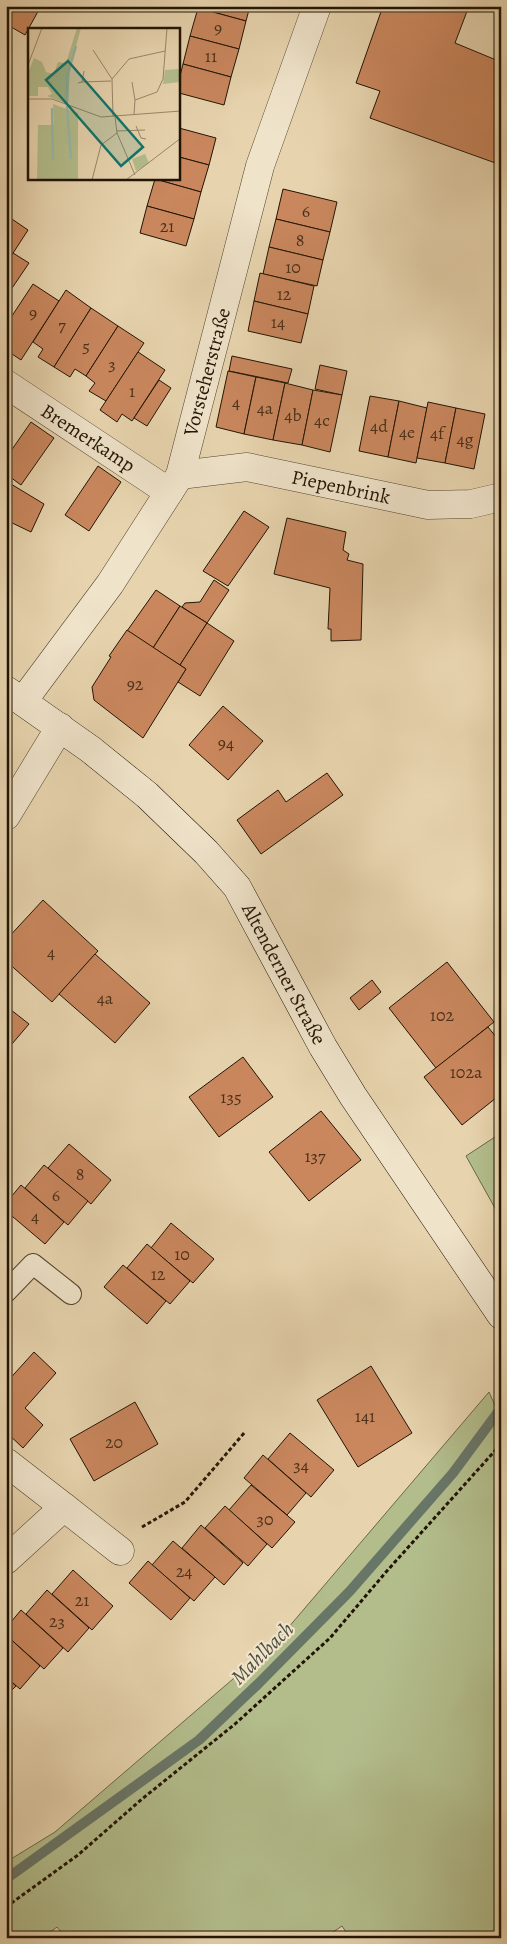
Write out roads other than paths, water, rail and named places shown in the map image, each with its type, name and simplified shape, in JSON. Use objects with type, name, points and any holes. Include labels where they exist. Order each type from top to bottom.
[{"type":"street","name":"Vorsteherstraße","points":[[15,695],[110,584],[175,484],[260,166],[317,6]]},
{"type":"street","name":"Bremerkamp","points":[[6,384],[175,484]]},
{"type":"street","name":"Piepenbrink","points":[[175,484],[246,467],[428,505],[471,504],[501,497]]},
{"type":"street","name":"Altenderner Straße","points":[[15,695],[60,727],[147,795],[206,852],[237,887],[323,1047],[353,1096],[499,1312]]},
{"type":"street","points":[[6,816],[60,727]]},
{"type":"street","points":[[6,1462],[116,1548]]},
{"type":"street","points":[[6,1560],[64,1507]]},
{"type":"lane","points":[[6,1292],[33,1264],[71,1294]]},
{"type":"waterway","name":"Mahlbach","points":[[6,1879],[199,1740],[258,1684],[350,1591],[453,1473],[501,1408]]}]
